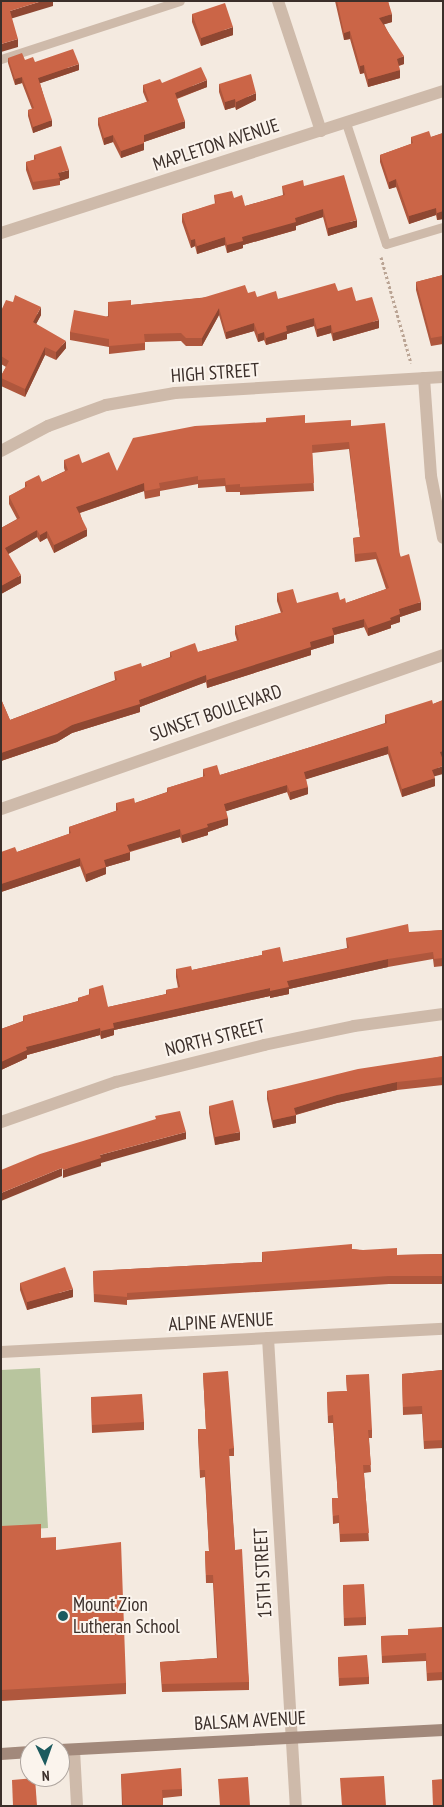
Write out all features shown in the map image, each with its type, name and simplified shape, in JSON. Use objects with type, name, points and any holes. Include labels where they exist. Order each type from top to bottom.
[{"type":"street","points":[[278,1],[321,131]]},
{"type":"street","name":"MAPLETON AVENUE","points":[[2,229],[321,131],[443,91]]},
{"type":"street","name":"HIGH STREET","points":[[1,452],[48,426],[106,405],[174,394],[443,377]]},
{"type":"street","points":[[418,379],[431,476],[443,538]]},
{"type":"street","name":"SUNSET BOULEVARD","points":[[1,809],[443,655]]},
{"type":"street","name":"NORTH STREET","points":[[1,1122],[116,1082],[264,1045],[354,1026],[443,1014]]},
{"type":"street","name":"ALPINE AVENUE","points":[[1,1352],[443,1329]]},
{"type":"street","name":"15TH STREET","points":[[268,1338],[296,1806]]},
{"type":"street","name":"BALSAM AVENUE","points":[[70,1750],[443,1730]]},
{"type":"street","points":[[74,1750],[77,1806]]},
{"type":"street","points":[[1,1754],[20,1753]]},
{"type":"lane","points":[[1,59],[180,1]]},
{"type":"lane","points":[[346,123],[386,244],[443,227]]},
{"type":"path","points":[[386,244],[380,258],[418,379]]},
{"type":"green space","points":[[40,1368],[48,1528],[1,1531],[1,1370]]},
{"type":"building","points":[[1,1],[42,1],[10,11],[18,39],[1,44]]},
{"type":"building","points":[[337,1],[388,1],[392,14],[379,18],[404,56],[397,59],[400,70],[368,79],[364,65],[360,66],[350,31],[344,33]]},
{"type":"building","points":[[225,3],[233,27],[201,38],[192,14]]},
{"type":"building","points":[[73,49],[79,64],[38,78],[52,120],[33,127],[28,110],[34,108],[22,77],[15,79],[8,58],[22,53],[25,60],[33,57],[35,62]]},
{"type":"building","points":[[201,67],[207,80],[175,93],[185,121],[144,135],[144,143],[121,151],[113,135],[104,138],[98,118],[149,101],[143,85],[160,79],[162,83]]},
{"type":"building","points":[[251,74],[256,93],[236,102],[235,99],[225,102],[219,84]]},
{"type":"building","points":[[429,131],[431,137],[443,133],[443,211],[437,213],[436,208],[409,216],[396,179],[389,182],[380,155],[413,143],[411,137]]},
{"type":"building","points":[[61,146],[69,170],[58,173],[60,178],[33,182],[26,162],[36,159],[34,155]]},
{"type":"building","points":[[344,175],[357,220],[328,228],[323,209],[295,218],[296,222],[242,237],[243,241],[227,245],[225,237],[197,246],[195,239],[191,240],[182,214],[216,203],[214,195],[232,191],[234,198],[242,195],[245,206],[285,195],[282,186],[303,180],[304,186]]},
{"type":"building","points":[[443,275],[443,336],[431,338],[416,282]]},
{"type":"building","points":[[335,283],[338,291],[352,287],[356,301],[372,297],[379,320],[333,333],[331,325],[317,329],[314,318],[286,326],[287,331],[266,338],[264,332],[258,334],[254,323],[226,332],[219,308],[202,338],[186,338],[181,333],[144,334],[145,343],[109,346],[109,339],[70,332],[74,310],[109,317],[108,302],[131,300],[131,305],[202,298],[245,285],[248,293],[255,291],[257,297],[276,291],[278,299]]},
{"type":"building","points":[[15,295],[41,307],[33,322],[66,341],[56,352],[45,347],[25,389],[1,378],[9,361],[1,356],[1,311],[6,300],[13,302]]},
{"type":"building","points":[[305,415],[305,423],[351,420],[351,426],[385,423],[400,557],[409,554],[421,602],[399,609],[400,614],[390,618],[391,620],[368,628],[364,619],[332,628],[334,635],[310,642],[311,647],[207,680],[206,675],[139,700],[140,704],[72,725],[57,734],[1,753],[1,699],[10,720],[117,680],[114,672],[141,663],[142,667],[172,657],[170,652],[195,643],[198,652],[239,640],[235,626],[283,612],[277,593],[293,589],[297,603],[338,592],[340,600],[345,598],[346,603],[389,588],[376,552],[355,554],[353,538],[360,537],[349,442],[312,445],[314,483],[240,487],[240,484],[226,485],[225,478],[198,480],[198,476],[159,483],[160,488],[145,491],[144,483],[76,507],[87,529],[54,545],[47,531],[40,535],[37,530],[5,548],[21,575],[1,586],[1,528],[20,518],[9,496],[27,486],[25,482],[39,475],[42,482],[68,470],[64,460],[79,454],[82,463],[109,452],[117,471],[133,438],[195,426],[266,422],[266,418]]},
{"type":"building","points":[[432,700],[433,704],[443,700],[443,751],[440,752],[443,766],[432,770],[435,778],[402,789],[388,746],[304,772],[308,787],[290,792],[287,785],[224,804],[228,818],[207,824],[208,827],[182,835],[180,829],[127,845],[130,852],[104,860],[106,867],[86,874],[80,858],[1,884],[1,852],[15,847],[17,852],[71,833],[69,827],[118,810],[116,803],[134,798],[135,803],[168,792],[167,788],[205,776],[203,769],[217,765],[220,775],[387,723],[385,715]]},
{"type":"building","points":[[408,924],[409,932],[443,930],[443,958],[434,959],[433,952],[388,959],[287,981],[289,987],[270,991],[270,988],[113,1023],[114,1028],[101,1031],[100,1028],[26,1047],[27,1050],[1,1062],[1,1029],[24,1021],[23,1016],[79,1001],[78,998],[90,994],[89,989],[103,985],[108,1007],[167,994],[166,990],[180,987],[176,969],[191,966],[192,970],[262,955],[262,951],[280,947],[283,962],[349,948],[346,938]]},
{"type":"building","points":[[443,1056],[443,1077],[397,1082],[337,1095],[294,1108],[296,1115],[273,1120],[267,1091],[358,1069]]},
{"type":"building","points":[[233,1100],[240,1132],[215,1137],[209,1106]]},
{"type":"building","points":[[180,1111],[186,1132],[100,1155],[101,1158],[63,1170],[62,1168],[1,1193],[1,1170],[40,1154],[156,1119],[155,1116]]},
{"type":"building","points":[[352,1244],[352,1249],[363,1250],[397,1248],[397,1255],[443,1254],[443,1276],[389,1276],[127,1293],[127,1297],[94,1294],[93,1271],[263,1262],[262,1252]]},
{"type":"building","points":[[65,1267],[73,1289],[27,1302],[20,1283]]},
{"type":"building","points":[[443,1370],[443,1440],[424,1441],[422,1406],[403,1407],[402,1374]]},
{"type":"building","points":[[228,1371],[234,1448],[229,1449],[230,1480],[235,1550],[242,1549],[249,1682],[162,1684],[160,1662],[218,1658],[213,1575],[206,1575],[205,1551],[209,1551],[205,1470],[200,1470],[198,1429],[206,1429],[203,1373]]},
{"type":"building","points":[[369,1374],[372,1430],[368,1430],[371,1465],[363,1465],[369,1533],[340,1534],[339,1515],[333,1516],[332,1498],[338,1498],[333,1415],[328,1416],[327,1392],[347,1391],[346,1375]]},
{"type":"building","points":[[142,1394],[144,1422],[92,1425],[91,1397]]},
{"type":"building","name":"Mount Zion Lutheran School","points":[[41,1524],[41,1538],[56,1537],[56,1550],[121,1542],[126,1683],[1,1690],[1,1526]]},
{"type":"building","points":[[364,1584],[366,1617],[344,1618],[343,1585]]},
{"type":"building","points":[[443,1627],[443,1672],[427,1673],[426,1653],[382,1656],[381,1636],[408,1635],[408,1629]]},
{"type":"building","points":[[367,1655],[369,1677],[339,1678],[338,1657]]},
{"type":"building","points":[[181,1768],[182,1789],[162,1790],[163,1806],[123,1806],[121,1774]]},
{"type":"building","points":[[384,1776],[386,1806],[342,1806],[340,1778]]},
{"type":"building","points":[[248,1777],[250,1806],[220,1806],[218,1779]]},
{"type":"building","points":[[20,1779],[20,1787],[36,1787],[37,1806],[13,1806],[12,1780]]},
{"type":"building","points":[[443,1779],[443,1805],[433,1806],[432,1780]]},
{"type":"place","name":"Mount Zion Lutheran School","points":[[63,1616]]}]
